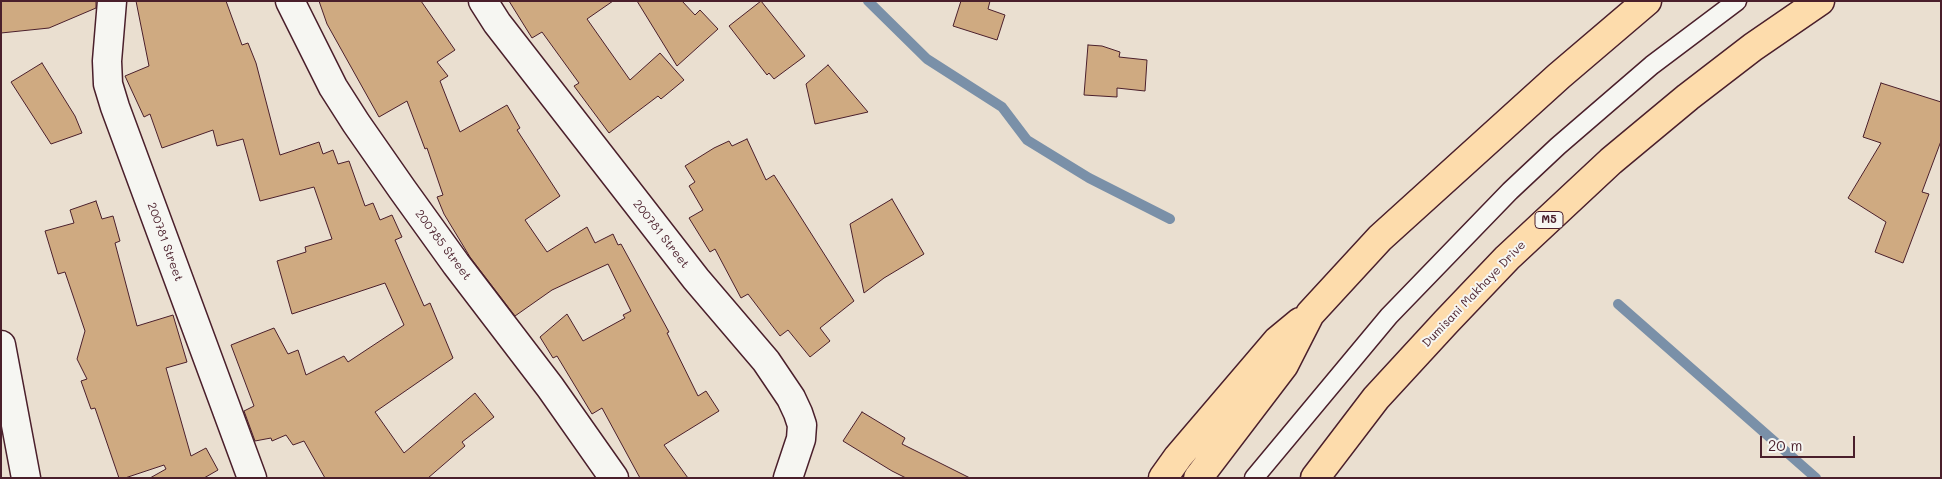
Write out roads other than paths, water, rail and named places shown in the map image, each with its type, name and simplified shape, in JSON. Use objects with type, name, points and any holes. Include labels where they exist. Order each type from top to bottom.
[{"type":"main road","points":[[1163,478],[1178,457],[1277,341],[1310,314],[1380,238],[1559,76],[1647,1]]},
{"type":"main road","name":"Dumisani Makhaye Drive","points":[[1315,478],[1376,398],[1514,252],[1611,161],[1688,97],[1754,47],[1820,1]]},
{"type":"main road","points":[[1198,478],[1284,365],[1310,314]]},
{"type":"street","name":"200781 Street","points":[[112,1],[107,60],[108,84],[252,478]]},
{"type":"street","name":"200785 Street","points":[[290,1],[333,87],[361,130],[456,264],[550,387],[614,478]]},
{"type":"street","name":"200781 Street","points":[[483,1],[503,30],[696,280],[766,361],[790,398],[802,425],[801,439],[788,478]]},
{"type":"street","points":[[1,345],[26,478]]},
{"type":"lane","points":[[1254,478],[1389,316],[1510,190],[1652,65],[1736,1]]},
{"type":"waterway","points":[[868,1],[927,59],[1002,107],[1027,140],[1089,178],[1170,219]]},
{"type":"waterway","points":[[1618,304],[1816,478]]}]
